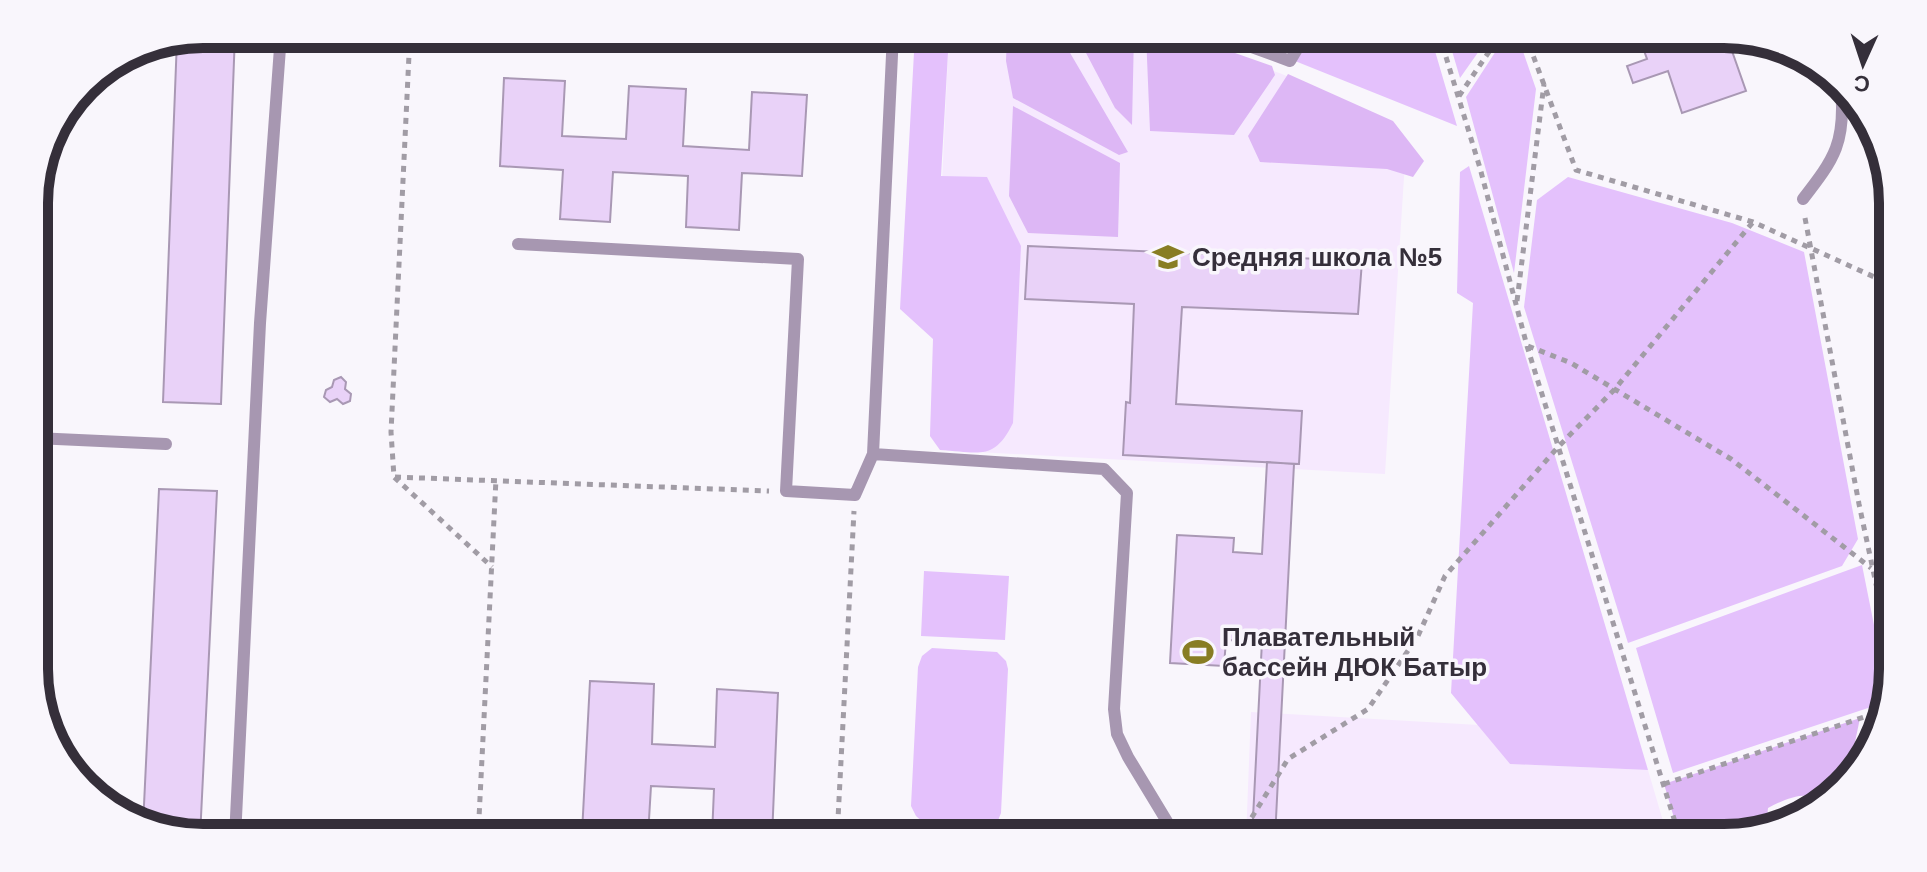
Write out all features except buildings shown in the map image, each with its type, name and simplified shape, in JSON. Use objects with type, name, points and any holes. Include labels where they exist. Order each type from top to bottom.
[{"type":"lane","points":[[236,824],[260,323],[280,48]]},
{"type":"lane","points":[[518,244],[798,259],[786,491],[855,495],[873,454],[892,48]]},
{"type":"lane","points":[[1254,48],[1290,61],[1298,48]]},
{"type":"lane","points":[[1803,199],[1833,160],[1843,115],[1842,104]]},
{"type":"lane","points":[[48,439],[166,444]]},
{"type":"lane","points":[[873,454],[1104,469],[1127,493],[1114,709],[1117,734],[1169,824]]},
{"type":"path","points":[[409,48],[391,432],[394,477],[492,567]]},
{"type":"path","points":[[1443,48],[1480,168],[1527,346],[1676,824]]},
{"type":"path","points":[[1458,97],[1491,48]]},
{"type":"path","points":[[1530,48],[1576,170],[1753,222],[1879,279]]},
{"type":"path","points":[[1517,306],[1544,83]]},
{"type":"path","points":[[1803,199],[1809,248],[1879,601]]},
{"type":"path","points":[[1248,824],[1288,759],[1368,709],[1418,636],[1445,576],[1558,447],[1614,390],[1753,222]]},
{"type":"path","points":[[1527,346],[1571,363],[1731,459],[1872,569]]},
{"type":"path","points":[[394,477],[786,491]]},
{"type":"path","points":[[479,824],[496,479]]},
{"type":"path","points":[[838,824],[855,495]]},
{"type":"path","points":[[1664,784],[1872,714]]},
{"type":"shaded area","points":[[914,48],[948,48],[941,176],[987,177],[1021,246],[1013,423],[992,449],[975,453],[940,450],[930,436],[933,339],[900,309]]},
{"type":"shaded area","name":"Средняя школа №5","points":[[948,48],[1207,48],[1282,74],[1389,123],[1406,146],[1385,474],[940,450],[930,436]]},
{"type":"shaded area","points":[[1006,48],[1067,48],[1128,152],[1119,155],[1013,98]]},
{"type":"shaded area","points":[[1083,48],[1134,48],[1132,125],[1115,108]]},
{"type":"shaded area","points":[[1147,48],[1221,48],[1272,66],[1275,75],[1234,135],[1150,131]]},
{"type":"shaded area","points":[[1303,48],[1434,48],[1457,126],[1295,61]]},
{"type":"shaded area","points":[[1451,48],[1481,48],[1460,78]]},
{"type":"shaded area","points":[[1498,48],[1522,48],[1536,89],[1514,273],[1466,97]]},
{"type":"shaded area","points":[[1288,74],[1393,121],[1424,161],[1413,177],[1387,169],[1260,162],[1248,136]]},
{"type":"shaded area","points":[[1013,106],[1120,163],[1118,237],[1028,233],[1009,196]]},
{"type":"shaded area","points":[[1469,166],[1648,770],[1510,764],[1451,693],[1473,303],[1457,293],[1460,172]]},
{"type":"shaded area","points":[[1568,177],[1732,223],[1804,252],[1858,539],[1842,566],[1628,643],[1524,307],[1537,200]]},
{"type":"shaded area","points":[[1862,565],[1879,650],[1875,706],[1673,773],[1636,648]]},
{"type":"shaded area","points":[[924,571],[1009,576],[1005,640],[921,636]]},
{"type":"shaded area","points":[[932,648],[997,652],[1006,661],[1001,813],[996,824],[925,824],[911,806],[918,667],[922,656]]},
{"type":"shaded area","points":[[1251,712],[1479,725],[1510,764],[1648,770],[1664,824],[1247,824]]},
{"type":"shaded area","points":[[1860,718],[1852,755],[1834,779],[1812,796],[1796,796],[1768,808],[1767,818],[1734,824],[1676,824],[1664,784]]},
{"type":"place","name":"Средняя школа №5","points":[[1168,257]]},
{"type":"place","name":"Плавательный бассейн ДЮК Батыр","points":[[1198,652]]}]
